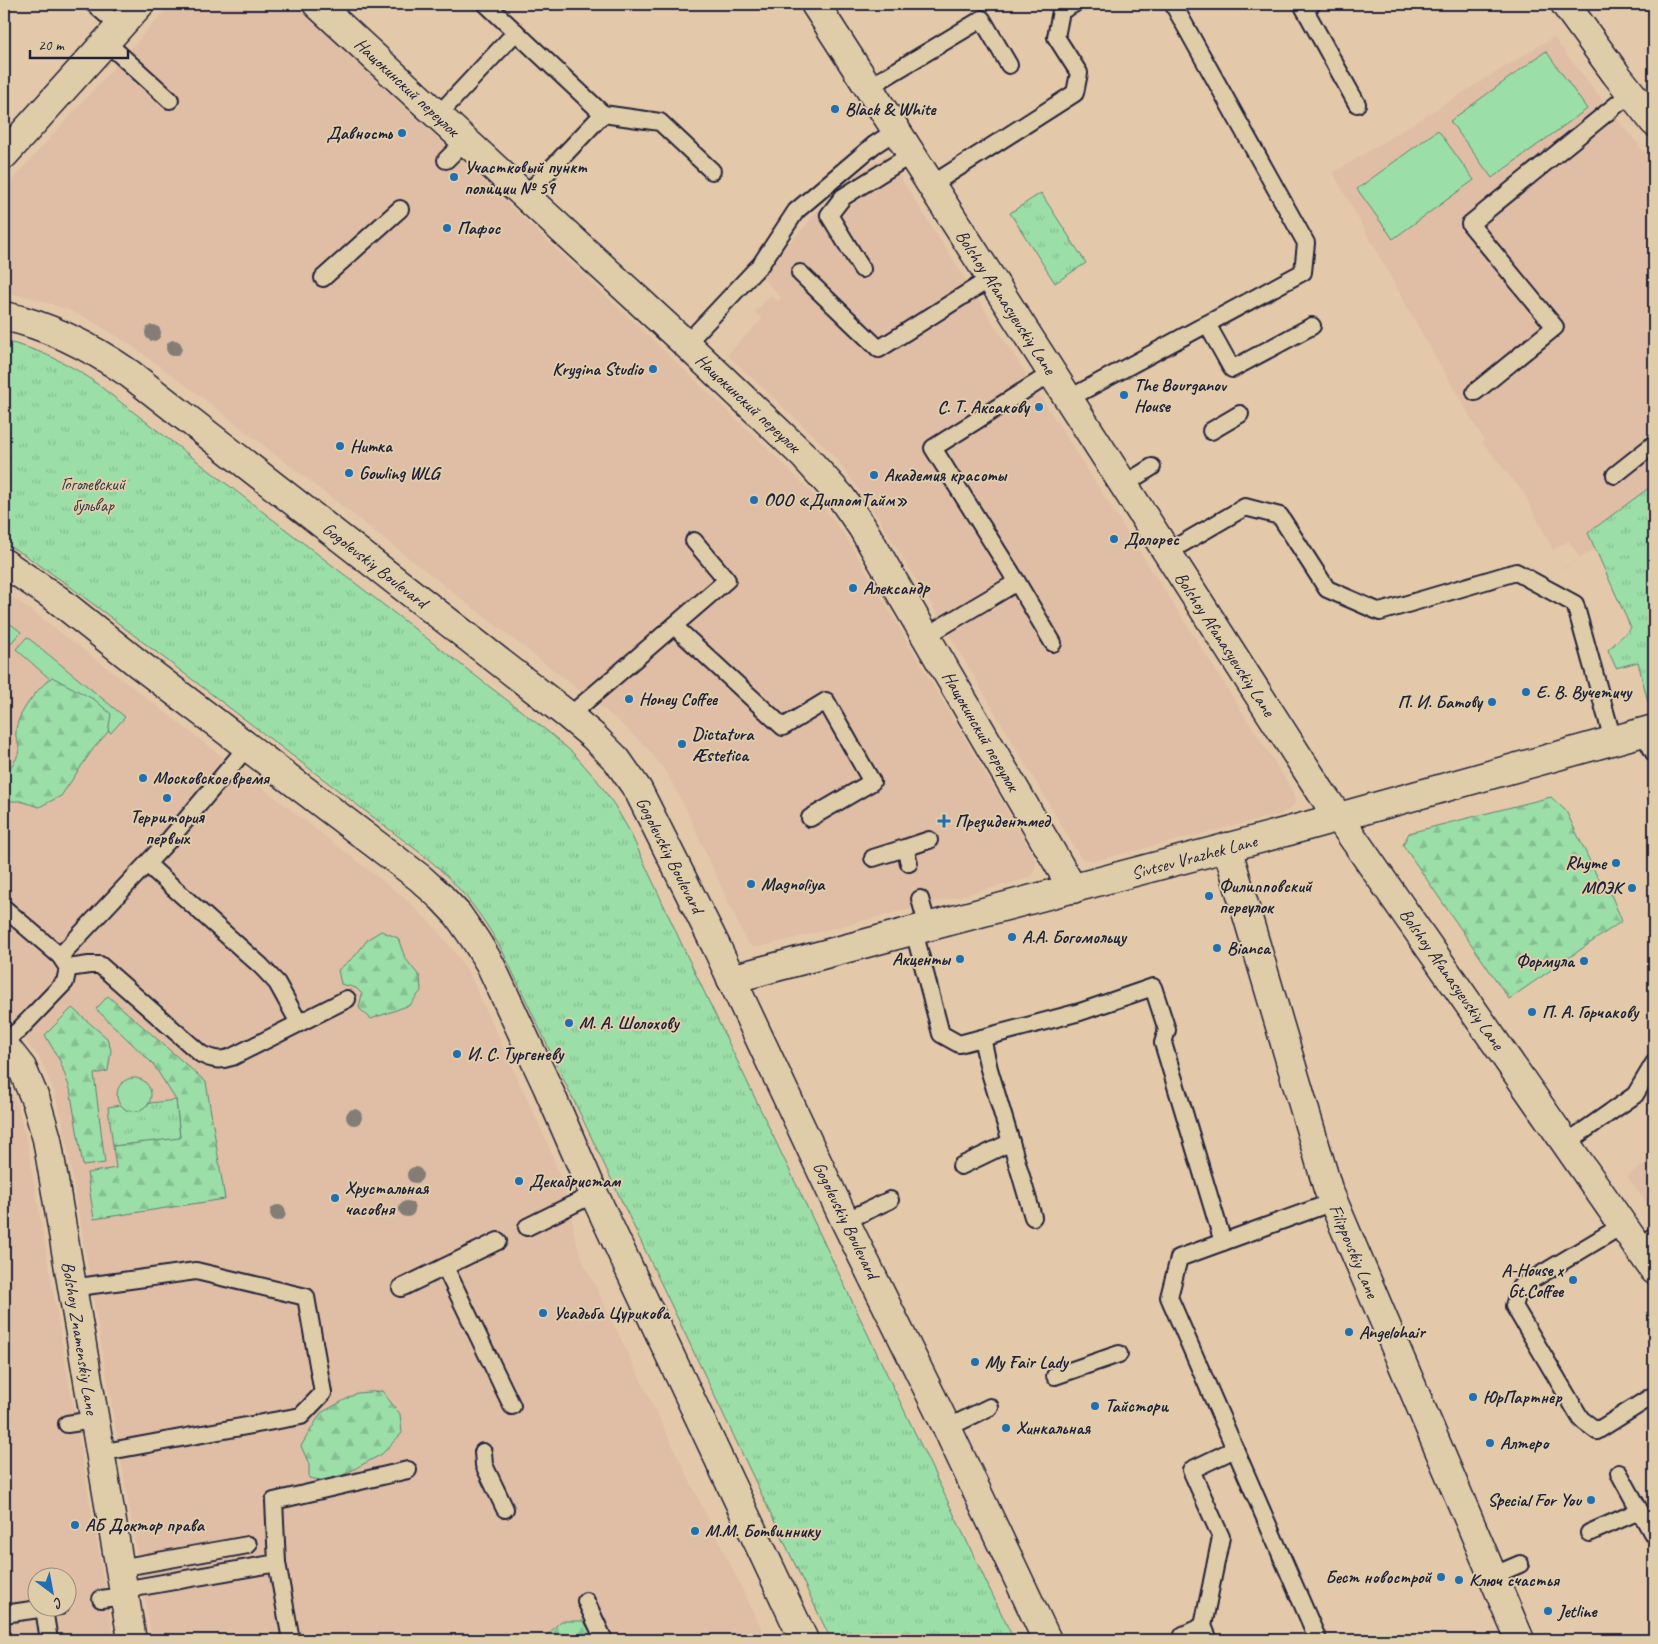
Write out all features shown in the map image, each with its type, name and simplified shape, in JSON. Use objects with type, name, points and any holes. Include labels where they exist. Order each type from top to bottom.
[{"type":"street","points":[[4,155],[140,4]]},
{"type":"street","name":"Нащокинский переулок","points":[[317,4],[686,344],[804,456],[841,497],[862,527],[1073,889]]},
{"type":"street","name":"Bolshoy Afanasyevskiy Lane","points":[[815,4],[1321,792],[1566,1143],[1639,1236],[1654,1270]]},
{"type":"street","points":[[1565,4],[1654,122]]},
{"type":"street","name":"Gogolevskiy Boulevard","points":[[4,316],[24,320],[62,334],[103,356],[123,370],[569,716],[617,760],[638,790],[731,979],[1047,1640]]},
{"type":"street","points":[[4,563],[57,599],[140,665],[420,878],[442,897],[458,915],[490,964],[547,1086],[594,1194],[804,1640]]},
{"type":"street","name":"Sivtsev Vrazhek Lane","points":[[731,979],[1073,889],[1613,740],[1651,738]]},
{"type":"street","name":"Filippovskiy Lane","points":[[1227,847],[1333,1202],[1520,1640]]},
{"type":"street","name":"Bolshoy Znamenskiy Lane","points":[[4,1043],[22,1068],[36,1101],[47,1139],[94,1420],[117,1588],[132,1640]]},
{"type":"lane","points":[[94,4],[113,34],[170,100]]},
{"type":"lane","points":[[486,4],[603,114],[660,122],[712,171]]},
{"type":"lane","points":[[931,185],[1075,93],[1079,74],[1056,37],[1062,11],[1074,4]]},
{"type":"lane","points":[[1068,399],[1302,272],[1306,243],[1173,4]]},
{"type":"lane","points":[[1312,4],[1304,8],[1357,104]]},
{"type":"lane","points":[[869,87],[982,19],[1009,65]]},
{"type":"lane","points":[[438,115],[516,32]]},
{"type":"lane","points":[[1475,392],[1555,327],[1470,224],[1631,92]]},
{"type":"lane","points":[[525,196],[603,114]]},
{"type":"lane","points":[[686,344],[761,264],[796,211],[874,145],[897,130]]},
{"type":"lane","points":[[446,160],[465,141]]},
{"type":"lane","points":[[862,269],[828,215],[843,197],[912,154]]},
{"type":"lane","points":[[323,278],[400,209]]},
{"type":"lane","points":[[800,273],[880,349],[991,278]]},
{"type":"lane","points":[[1207,324],[1232,369],[1312,326]]},
{"type":"lane","points":[[1052,373],[933,448],[1053,643]]},
{"type":"lane","points":[[1211,431],[1240,414]]},
{"type":"lane","points":[[1615,475],[1654,444]]},
{"type":"lane","points":[[1123,484],[1152,467]]},
{"type":"lane","points":[[1166,553],[1245,507],[1280,516],[1327,589],[1380,612],[1516,572],[1575,604],[1613,740]]},
{"type":"lane","points":[[569,716],[728,580],[694,541]]},
{"type":"lane","points":[[926,636],[1017,582]]},
{"type":"lane","points":[[674,626],[783,727],[826,701],[872,782],[810,818]]},
{"type":"lane","points":[[4,1043],[65,982],[64,962],[247,747]]},
{"type":"lane","points":[[873,858],[907,855],[929,840]]},
{"type":"lane","points":[[147,864],[261,966],[277,983],[299,1023]]},
{"type":"lane","points":[[920,899],[921,929],[941,1034],[959,1044],[1080,1012],[1153,987],[1166,1030],[1163,1043],[1223,1242]]},
{"type":"lane","points":[[4,908],[64,962],[100,965],[201,1054],[212,1059],[221,1061],[232,1057],[347,998]]},
{"type":"lane","points":[[982,1038],[989,1069],[1033,1217]]},
{"type":"lane","points":[[1566,1143],[1635,1095],[1654,1063]]},
{"type":"lane","points":[[961,1166],[1010,1142]]},
{"type":"lane","points":[[527,1227],[594,1194]]},
{"type":"lane","points":[[845,1220],[890,1200]]},
{"type":"lane","points":[[1318,1640],[1169,1297],[1179,1258],[1333,1202]]},
{"type":"lane","points":[[1639,1236],[1520,1286],[1514,1306],[1581,1419],[1597,1431],[1654,1395]]},
{"type":"lane","points":[[401,1288],[498,1241]]},
{"type":"lane","points":[[445,1267],[512,1406]]},
{"type":"lane","points":[[71,1288],[196,1271],[306,1297],[323,1393],[301,1416],[99,1453]]},
{"type":"lane","points":[[1055,1376],[1119,1354]]},
{"type":"lane","points":[[947,1428],[990,1407]]},
{"type":"lane","points":[[67,1424],[94,1420]]},
{"type":"lane","points":[[1183,1635],[1206,1633],[1221,1537],[1191,1470],[1235,1450]]},
{"type":"lane","points":[[483,1452],[484,1465],[505,1509]]},
{"type":"lane","points":[[291,1640],[277,1563],[274,1501],[408,1470]]},
{"type":"lane","points":[[1619,1473],[1639,1511],[1652,1533],[1654,1533]]},
{"type":"lane","points":[[1588,1533],[1639,1511]]},
{"type":"lane","points":[[117,1588],[248,1545]]},
{"type":"lane","points":[[117,1588],[277,1563]]},
{"type":"lane","points":[[1492,1576],[1520,1564]]},
{"type":"lane","points":[[586,1601],[604,1640]]},
{"type":"lane","points":[[4,1614],[28,1611]]},
{"type":"lane","points":[[45,1616],[49,1640]]},
{"type":"shaded area","points":[[171,4],[295,4],[791,471],[818,500],[846,537],[1034,856],[1036,864],[1030,877],[760,947],[750,945],[746,941],[684,805],[666,772],[648,749],[615,718],[200,396],[131,345],[92,321],[66,309],[30,297],[4,293],[4,189]]},
{"type":"shaded area","points":[[1553,37],[1654,164],[1654,484],[1588,533],[1595,549],[1563,569],[1555,554],[1563,568],[1580,558],[1569,541],[1553,550],[1523,492],[1482,442],[1484,440],[1425,339],[1333,173]]},
{"type":"shaded area","points":[[886,155],[1293,791],[1294,805],[1288,810],[1281,814],[1094,861],[1080,857],[936,612],[877,516],[856,486],[837,460],[819,441],[727,355],[762,319],[755,312],[771,295],[778,301],[781,297],[759,275],[801,231],[839,184]]},
{"type":"shaded area","points":[[4,592],[126,682],[402,896],[430,922],[453,950],[469,973],[548,1144],[570,1206],[575,1239],[584,1263],[767,1640],[152,1640],[63,1122],[54,1091],[40,1059],[18,1031],[4,1017]]},
{"type":"shaded area","points":[[4,1075],[17,1103],[27,1141],[114,1640],[4,1640]]},
{"type":"shaded area","points":[[1654,1158],[1654,1214],[1627,1176]]},
{"type":"green space","points":[[1546,51],[1587,109],[1492,178],[1450,121]]},
{"type":"green space","points":[[1438,130],[1474,180],[1393,239],[1357,189]]},
{"type":"green space","points":[[1041,193],[1086,263],[1055,283],[1010,213]]},
{"type":"green space","name":"Гоголевский бульвар","points":[[4,341],[48,355],[88,377],[551,734],[574,754],[597,780],[630,832],[689,960],[1014,1640],[831,1640],[503,952],[478,913],[450,879],[427,858],[68,585],[4,543]]},
{"type":"green space","points":[[1654,484],[1654,700],[1648,702],[1638,662],[1616,668],[1608,650],[1631,628],[1588,533]]},
{"type":"green space","points":[[4,619],[21,632],[10,644],[4,639]]},
{"type":"green space","points":[[27,637],[125,717],[111,733],[16,649]]},
{"type":"green space","points":[[52,677],[95,700],[111,714],[108,732],[93,749],[61,796],[39,807],[20,801],[4,801],[4,774],[14,762],[19,751],[16,734],[20,717],[35,694]]},
{"type":"green space","points":[[1551,797],[1566,811],[1597,876],[1607,885],[1622,921],[1509,999],[1403,845],[1409,833]]},
{"type":"green space","points":[[381,931],[398,938],[405,958],[420,977],[421,991],[410,1005],[371,1019],[359,1008],[362,994],[356,988],[341,984],[338,970],[355,956],[368,939]]},
{"type":"green space","points":[[108,996],[206,1082],[225,1199],[94,1219],[87,1173],[116,1168],[113,1146],[180,1137],[176,1100],[153,1064],[96,1009]]},
{"type":"green space","points":[[72,1008],[107,1038],[111,1050],[108,1071],[94,1074],[105,1163],[83,1166],[70,1089],[60,1061],[45,1035]]},
{"type":"green space","points":[[134,1078],[141,1079],[146,1083],[150,1088],[150,1102],[146,1107],[141,1111],[134,1112],[127,1111],[122,1107],[118,1102],[117,1095],[118,1088],[122,1083],[127,1079]]},
{"type":"green space","points":[[176,1100],[180,1138],[113,1146],[108,1107],[121,1105],[126,1110],[139,1111],[150,1103]]},
{"type":"green space","points":[[382,1391],[400,1414],[402,1433],[382,1454],[330,1482],[309,1478],[309,1464],[301,1446],[321,1413],[357,1393]]},
{"type":"green space","points":[[561,1621],[583,1621],[596,1640],[547,1640],[546,1636]]},
{"type":"place","name":"Black & White","points":[[835,109]]},
{"type":"place","name":"Давность","points":[[402,133]]},
{"type":"place","name":"Участковый пункт полиции № 59","points":[[454,177]]},
{"type":"place","name":"Пафос","points":[[447,228]]},
{"type":"place","name":"Krygina Studio","points":[[653,369]]},
{"type":"place","name":"The Bourganov House","points":[[1124,395]]},
{"type":"place","name":"С. Т. Аксакову","points":[[1039,407]]},
{"type":"place","name":"Нитка","points":[[340,446]]},
{"type":"place","name":"Gowling WLG","points":[[349,473]]},
{"type":"place","name":"Академия красоты","points":[[874,475]]},
{"type":"place","name":"ООО «ДипломТайм»","points":[[754,500]]},
{"type":"place","name":"Долорес","points":[[1114,539]]},
{"type":"place","name":"Александр","points":[[853,588]]},
{"type":"place","name":"Е. В. Вучетичу","points":[[1526,692]]},
{"type":"place","name":"Honey Coffee","points":[[629,699]]},
{"type":"place","name":"П. И. Батову","points":[[1492,702]]},
{"type":"place","name":"Dictatura Æstetica","points":[[682,744]]},
{"type":"place","name":"Московское время","points":[[143,778]]},
{"type":"place","name":"Территория первых","points":[[167,798]]},
{"type":"place","name":"Президентмед","points":[[944,821]]},
{"type":"place","name":"Rhyme","points":[[1616,863]]},
{"type":"place","name":"Magnoliya","points":[[751,884]]},
{"type":"place","name":"МОЭК","points":[[1632,888]]},
{"type":"place","name":"Филипповский переулок","points":[[1209,896]]},
{"type":"place","name":"А.А. Богомольцу","points":[[1012,937]]},
{"type":"place","name":"Bianca","points":[[1217,948]]},
{"type":"place","name":"Акценты","points":[[960,959]]},
{"type":"place","name":"Формула","points":[[1584,961]]},
{"type":"place","name":"П. А. Горчакову","points":[[1532,1012]]},
{"type":"place","name":"М. А. Шолохову","points":[[569,1023]]},
{"type":"place","name":"И. С. Тургеневу","points":[[457,1054]]},
{"type":"place","name":"Декабристам","points":[[519,1181]]},
{"type":"place","name":"Хрустальная часовня","points":[[335,1198]]},
{"type":"place","name":"A-House x Gt.Coffee","points":[[1573,1280]]},
{"type":"place","name":"Усадьба Цурикова","points":[[543,1313]]},
{"type":"place","name":"Angelohair","points":[[1349,1332]]},
{"type":"place","name":"My Fair Lady","points":[[975,1362]]},
{"type":"place","name":"ЮрПартнер","points":[[1473,1397]]},
{"type":"place","name":"Тайстори","points":[[1095,1406]]},
{"type":"place","name":"Хинкальная","points":[[1006,1428]]},
{"type":"place","name":"Алтеро","points":[[1490,1443]]},
{"type":"place","name":"Special For You","points":[[1591,1500]]},
{"type":"place","name":"АБ Доктор права","points":[[75,1525]]},
{"type":"place","name":"М.М. Ботвиннику","points":[[695,1531]]},
{"type":"place","name":"Бест новострой","points":[[1441,1577]]},
{"type":"place","name":"Ключ счастья","points":[[1459,1580]]},
{"type":"place","name":"Jetline","points":[[1548,1611]]}]
